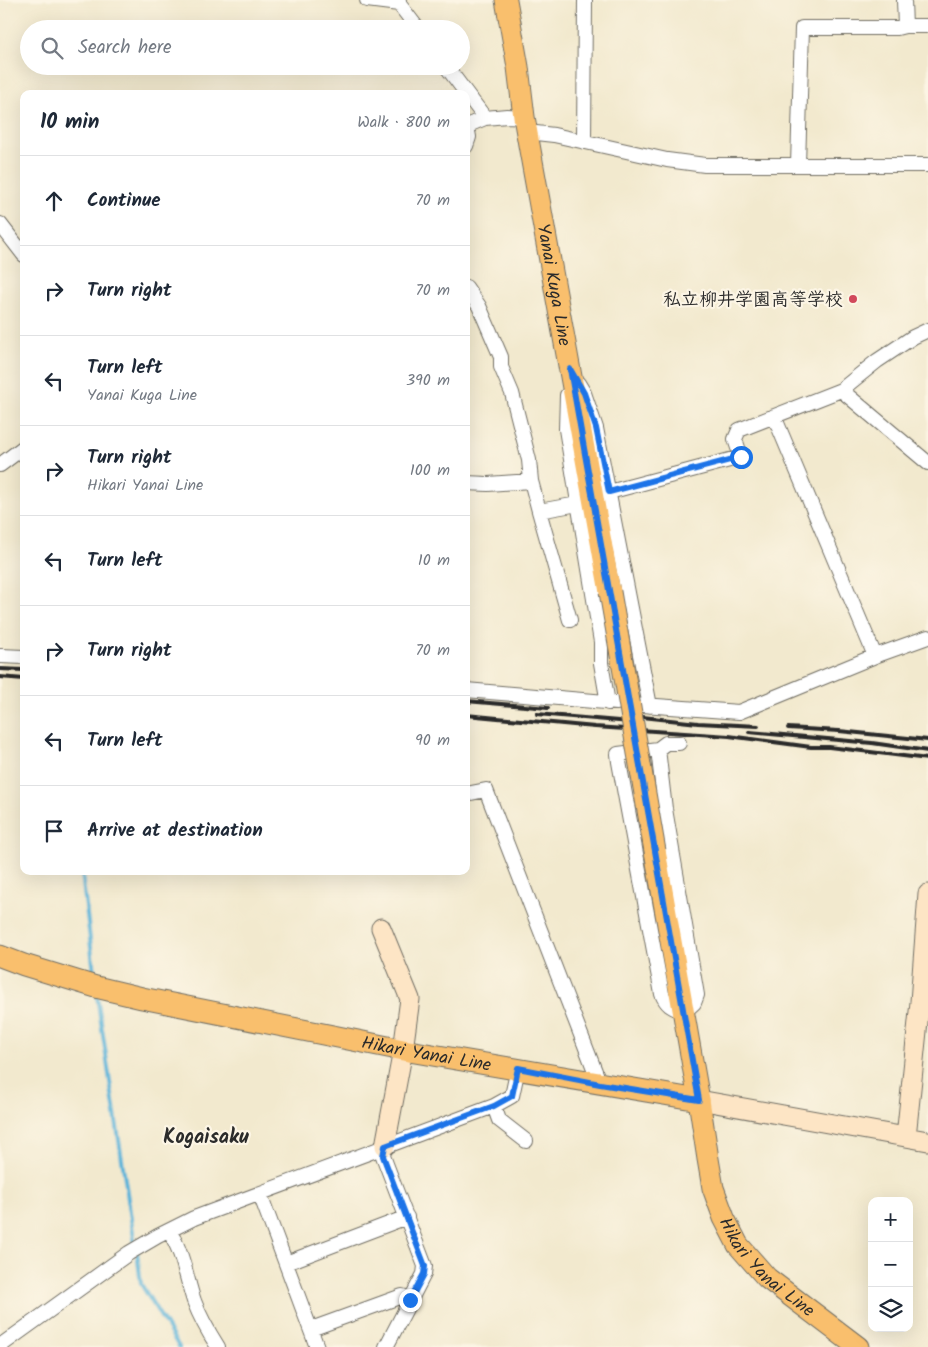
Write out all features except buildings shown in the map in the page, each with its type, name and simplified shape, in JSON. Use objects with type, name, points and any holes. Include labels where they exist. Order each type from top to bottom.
[{"type":"main road","name":"Yanai Kuga Line","points":[[506,0],[518,66],[525,124],[610,592],[699,1100]]},
{"type":"main road","name":"Hikari Yanai Line","points":[[0,956],[24,965],[142,998],[403,1050],[699,1100],[713,1188],[724,1218],[738,1245],[767,1278],[858,1347]]},
{"type":"street","points":[[367,0],[399,2],[412,20]]},
{"type":"street","points":[[584,142],[585,0]]},
{"type":"street","points":[[904,0],[905,26]]},
{"type":"street","points":[[798,165],[802,28],[898,28],[905,26],[928,26]]},
{"type":"street","points":[[453,75],[464,90]]},
{"type":"street","points":[[470,98],[485,118]]},
{"type":"street","points":[[470,125],[485,118],[507,116],[554,135],[667,160],[705,165],[928,165]]},
{"type":"street","points":[[0,224],[20,250]]},
{"type":"street","points":[[470,293],[479,306],[501,357],[501,367],[512,393],[529,460],[531,481],[570,620]]},
{"type":"street","points":[[609,492],[741,457],[735,439],[739,430],[841,390],[877,361],[913,337],[928,330]]},
{"type":"street","points":[[570,369],[584,393],[596,428],[650,706]]},
{"type":"street","points":[[570,369],[566,429],[601,642],[601,663],[608,703]]},
{"type":"street","points":[[841,390],[928,462]]},
{"type":"street","points":[[774,416],[875,656]]},
{"type":"street","points":[[1,464],[20,450]]},
{"type":"street","points":[[470,483],[531,481]]},
{"type":"street","points":[[539,511],[578,504]]},
{"type":"street","points":[[601,642],[637,636]]},
{"type":"street","points":[[470,690],[738,712],[875,656],[928,637]]},
{"type":"street","points":[[0,656],[20,658]]},
{"type":"street","points":[[658,749],[697,995],[694,1003],[684,1012],[673,1008],[666,1002],[662,994],[618,754],[658,749],[666,743],[679,743]]},
{"type":"street","points":[[470,793],[486,790],[600,1084]]},
{"type":"street","points":[[906,1137],[924,1006],[928,894]]},
{"type":"street","points":[[381,928],[410,999],[403,1050],[383,1156],[425,1266],[424,1274],[386,1347]]},
{"type":"street","points":[[0,1346],[134,1250],[194,1218],[494,1106],[512,1096],[518,1068]]},
{"type":"street","points":[[699,1100],[928,1141]]},
{"type":"street","points":[[494,1106],[499,1120],[526,1141]]},
{"type":"street","points":[[260,1194],[317,1347]]},
{"type":"street","points":[[286,1263],[406,1217]]},
{"type":"street","points":[[169,1231],[177,1243],[195,1302],[218,1347]]},
{"type":"street","points":[[310,1329],[402,1296],[410,1300]]},
{"type":"waterway","points":[[82,875],[94,972]]},
{"type":"waterway","points":[[97,996],[135,1245]]},
{"type":"waterway","points":[[137,1252],[141,1284],[179,1347]]},
{"type":"railway","points":[[0,669],[20,670]]},
{"type":"railway","points":[[0,677],[20,679]]},
{"type":"railway","points":[[470,701],[548,708]]},
{"type":"railway","points":[[537,714],[642,723]]},
{"type":"railway","points":[[470,715],[595,727],[729,736],[811,747],[829,747],[928,759]]},
{"type":"railway","points":[[633,716],[698,723],[758,726]]},
{"type":"railway","points":[[788,728],[928,740]]},
{"type":"railway","points":[[749,732],[872,743],[928,751]]},
{"type":"place","name":"私立柳井学園高等学校","points":[[853,299]]},
{"type":"district","name":"Kogaisaku","points":[[206,1136]]},
{"type":"route","points":[[410,1300],[424,1274],[425,1266],[383,1156],[385,1146],[494,1106],[512,1096],[518,1068],[699,1100],[570,369],[584,393],[596,428],[609,492],[741,457]]}]
